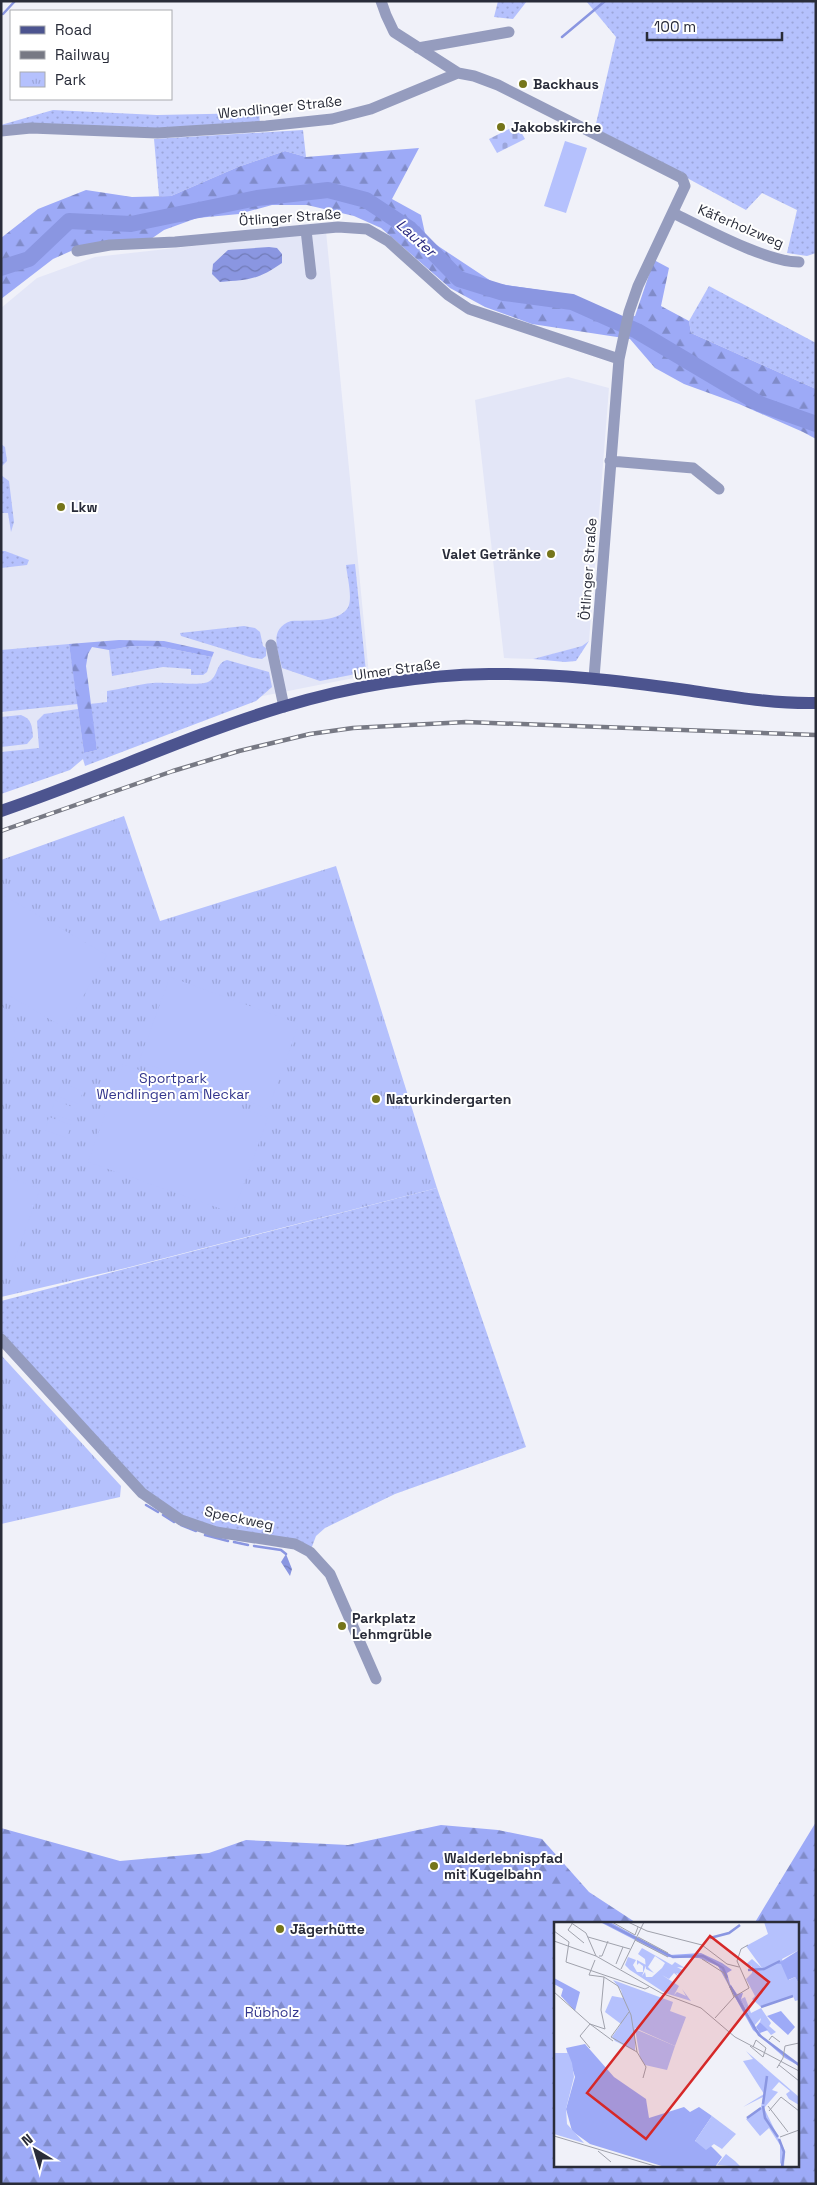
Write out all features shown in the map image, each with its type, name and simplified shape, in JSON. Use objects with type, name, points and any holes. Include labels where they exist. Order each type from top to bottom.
[{"type":"main road","name":"Ulmer Straße","points":[[1,811],[66,789],[240,721],[330,695],[406,680],[488,674],[594,678],[730,696],[816,703]]},
{"type":"street","name":"Ötlinger Straße","points":[[382,1],[394,32],[458,73],[498,84],[682,178],[685,186],[638,286],[629,312],[619,359],[594,678]]},
{"type":"street","points":[[418,48],[509,32]]},
{"type":"street","name":"Wendlinger Straße","points":[[1,131],[31,128],[157,133],[332,120],[371,109],[458,73]]},
{"type":"street","name":"Käferholzweg","points":[[672,213],[760,252],[786,262],[799,262]]},
{"type":"street","name":"Ötlinger Straße","points":[[78,251],[110,245],[175,242],[338,226],[367,229],[388,241],[448,295],[469,309],[619,359]]},
{"type":"street","points":[[306,230],[311,274]]},
{"type":"street","points":[[610,461],[693,468],[719,489]]},
{"type":"street","points":[[271,644],[284,707]]},
{"type":"street","name":"Speckweg","points":[[1,1339],[142,1493],[181,1520],[216,1532],[295,1544],[310,1552],[322,1562],[330,1574],[376,1679]]},
{"type":"shaded area","points":[[326,231],[369,675],[218,705],[1,792],[1,308],[37,278],[95,257]]},
{"type":"shaded area","points":[[568,377],[609,388],[589,641],[583,646],[533,659],[504,658],[475,400]]},
{"type":"green space","points":[[498,1],[527,1],[513,19],[494,17]]},
{"type":"green space","points":[[586,1],[816,1],[816,253],[807,256],[787,253],[797,210],[762,193],[746,210],[595,128],[616,37]]},
{"type":"green space","points":[[53,110],[157,115],[259,113],[260,124],[160,130],[1,129],[1,125]]},
{"type":"green space","points":[[517,125],[525,139],[497,153],[489,139]]},
{"type":"green space","points":[[303,130],[306,157],[285,151],[238,167],[171,196],[159,196],[154,139]]},
{"type":"green space","points":[[565,141],[587,148],[566,213],[544,206]]},
{"type":"green space","points":[[419,148],[392,199],[421,215],[426,238],[494,283],[553,292],[621,317],[635,316],[654,260],[669,268],[661,306],[689,321],[691,333],[816,389],[816,439],[739,404],[684,384],[655,368],[630,339],[532,324],[485,307],[450,288],[381,228],[354,216],[307,205],[272,205],[239,214],[197,218],[164,230],[151,239],[80,247],[53,259],[1,299],[1,238],[38,209],[86,190],[132,197],[171,196],[238,167],[285,151],[306,157]]},
{"type":"green space","points":[[709,286],[816,343],[816,389],[691,333],[689,321]]},
{"type":"green space","points":[[1,444],[5,447],[7,461],[1,467]]},
{"type":"green space","points":[[1,475],[9,481],[14,522],[11,532],[8,513],[1,513]]},
{"type":"green space","points":[[1,551],[29,560],[27,565],[1,568]]},
{"type":"green space","points":[[355,564],[366,672],[320,681],[282,668],[276,641],[279,629],[291,621],[332,618],[345,611],[349,605],[350,596],[346,565]]},
{"type":"green space","points":[[244,626],[255,628],[260,632],[263,646],[266,648],[266,656],[262,659],[181,636],[180,633]]},
{"type":"green space","points":[[119,640],[164,641],[214,652],[212,657],[162,647],[133,646],[109,650],[92,647],[88,654],[86,666],[97,750],[84,753],[69,644]]},
{"type":"green space","points":[[589,641],[576,661],[565,662],[533,659],[582,646]]},
{"type":"green space","points":[[69,644],[78,704],[1,712],[1,650]]},
{"type":"green space","points":[[133,646],[162,647],[212,657],[207,672],[203,675],[191,675],[191,669],[163,667],[112,676],[109,650]]},
{"type":"green space","points":[[227,660],[269,672],[272,687],[256,701],[85,766],[83,759],[70,770],[1,794],[1,752],[39,748],[37,721],[44,714],[78,709],[84,753],[97,750],[90,704],[107,702],[107,691],[153,683],[190,684],[208,682],[214,677],[221,664]]},
{"type":"green space","points":[[21,715],[32,726],[33,737],[27,744],[1,747],[1,717]]},
{"type":"green space","name":"Sportpark Wendlingen am Neckar","points":[[124,816],[160,921],[336,866],[437,1188],[126,1268],[1,1297],[1,860]]},
{"type":"green space","points":[[1,894],[107,955],[65,1028],[1,991]]},
{"type":"green space","points":[[170,977],[299,1024],[268,1109],[139,1061]]},
{"type":"green space","points":[[1,1005],[13,1024],[15,1045],[10,1067],[1,1086]]},
{"type":"green space","points":[[123,1064],[268,1118],[233,1213],[88,1162]]},
{"type":"green space","points":[[61,1083],[83,1091],[79,1104],[57,1096]]},
{"type":"green space","points":[[55,1100],[77,1109],[73,1121],[51,1113]]},
{"type":"green space","points":[[49,1117],[71,1125],[67,1138],[45,1130]]},
{"type":"green space","points":[[1,1175],[40,1189],[10,1272],[1,1269]]},
{"type":"green space","points":[[437,1188],[526,1447],[395,1494],[325,1528],[316,1536],[310,1552],[181,1520],[142,1493],[1,1339],[1,1301]]},
{"type":"green space","points":[[1,1355],[121,1486],[120,1497],[1,1524]]},
{"type":"green space","name":"Rübholz","points":[[816,1822],[816,2184],[1,2184],[1,1828],[120,1861],[209,1853],[246,1840],[348,1845],[441,1825],[498,1830],[542,1839],[589,1892],[635,1922],[554,1922],[554,2168],[800,2168],[800,1922],[755,1922]]},
{"type":"water","points":[[277,248],[282,254],[282,263],[266,273],[246,280],[220,282],[212,274],[213,264],[228,250]]},
{"type":"water","points":[[286,1554],[292,1569],[290,1576],[281,1562]]},
{"type":"waterway","points":[[3,14],[15,1]]},
{"type":"waterway","points":[[562,37],[605,1]]},
{"type":"waterway","name":"Lauter","points":[[1,268],[29,259],[69,221],[131,224],[257,198],[328,190],[366,200],[410,229],[459,279],[504,293],[572,302],[637,331],[760,404],[816,424]]},
{"type":"waterway","points":[[146,1505],[158,1512]]},
{"type":"waterway","points":[[163,1515],[174,1522]]},
{"type":"waterway","points":[[181,1525],[196,1531]]},
{"type":"waterway","points":[[205,1535],[228,1541]]},
{"type":"waterway","points":[[234,1542],[248,1545]]},
{"type":"waterway","points":[[254,1546],[281,1550],[286,1554]]},
{"type":"railway","points":[[1,831],[173,771],[239,751],[310,734],[353,728],[466,722],[816,735]]},
{"type":"place","name":"Backhaus","points":[[523,84]]},
{"type":"place","name":"Jakobskirche","points":[[501,127]]},
{"type":"place","name":"Lkw","points":[[61,507]]},
{"type":"place","name":"Valet Getränke","points":[[551,554]]},
{"type":"place","name":"Naturkindergarten","points":[[376,1099]]},
{"type":"place","name":"Parkplatz Lehmgrüble","points":[[342,1626]]},
{"type":"place","name":"Walderlebnispfad mit Kugelbahn","points":[[434,1866]]},
{"type":"place","name":"Jägerhütte","points":[[280,1929]]}]
